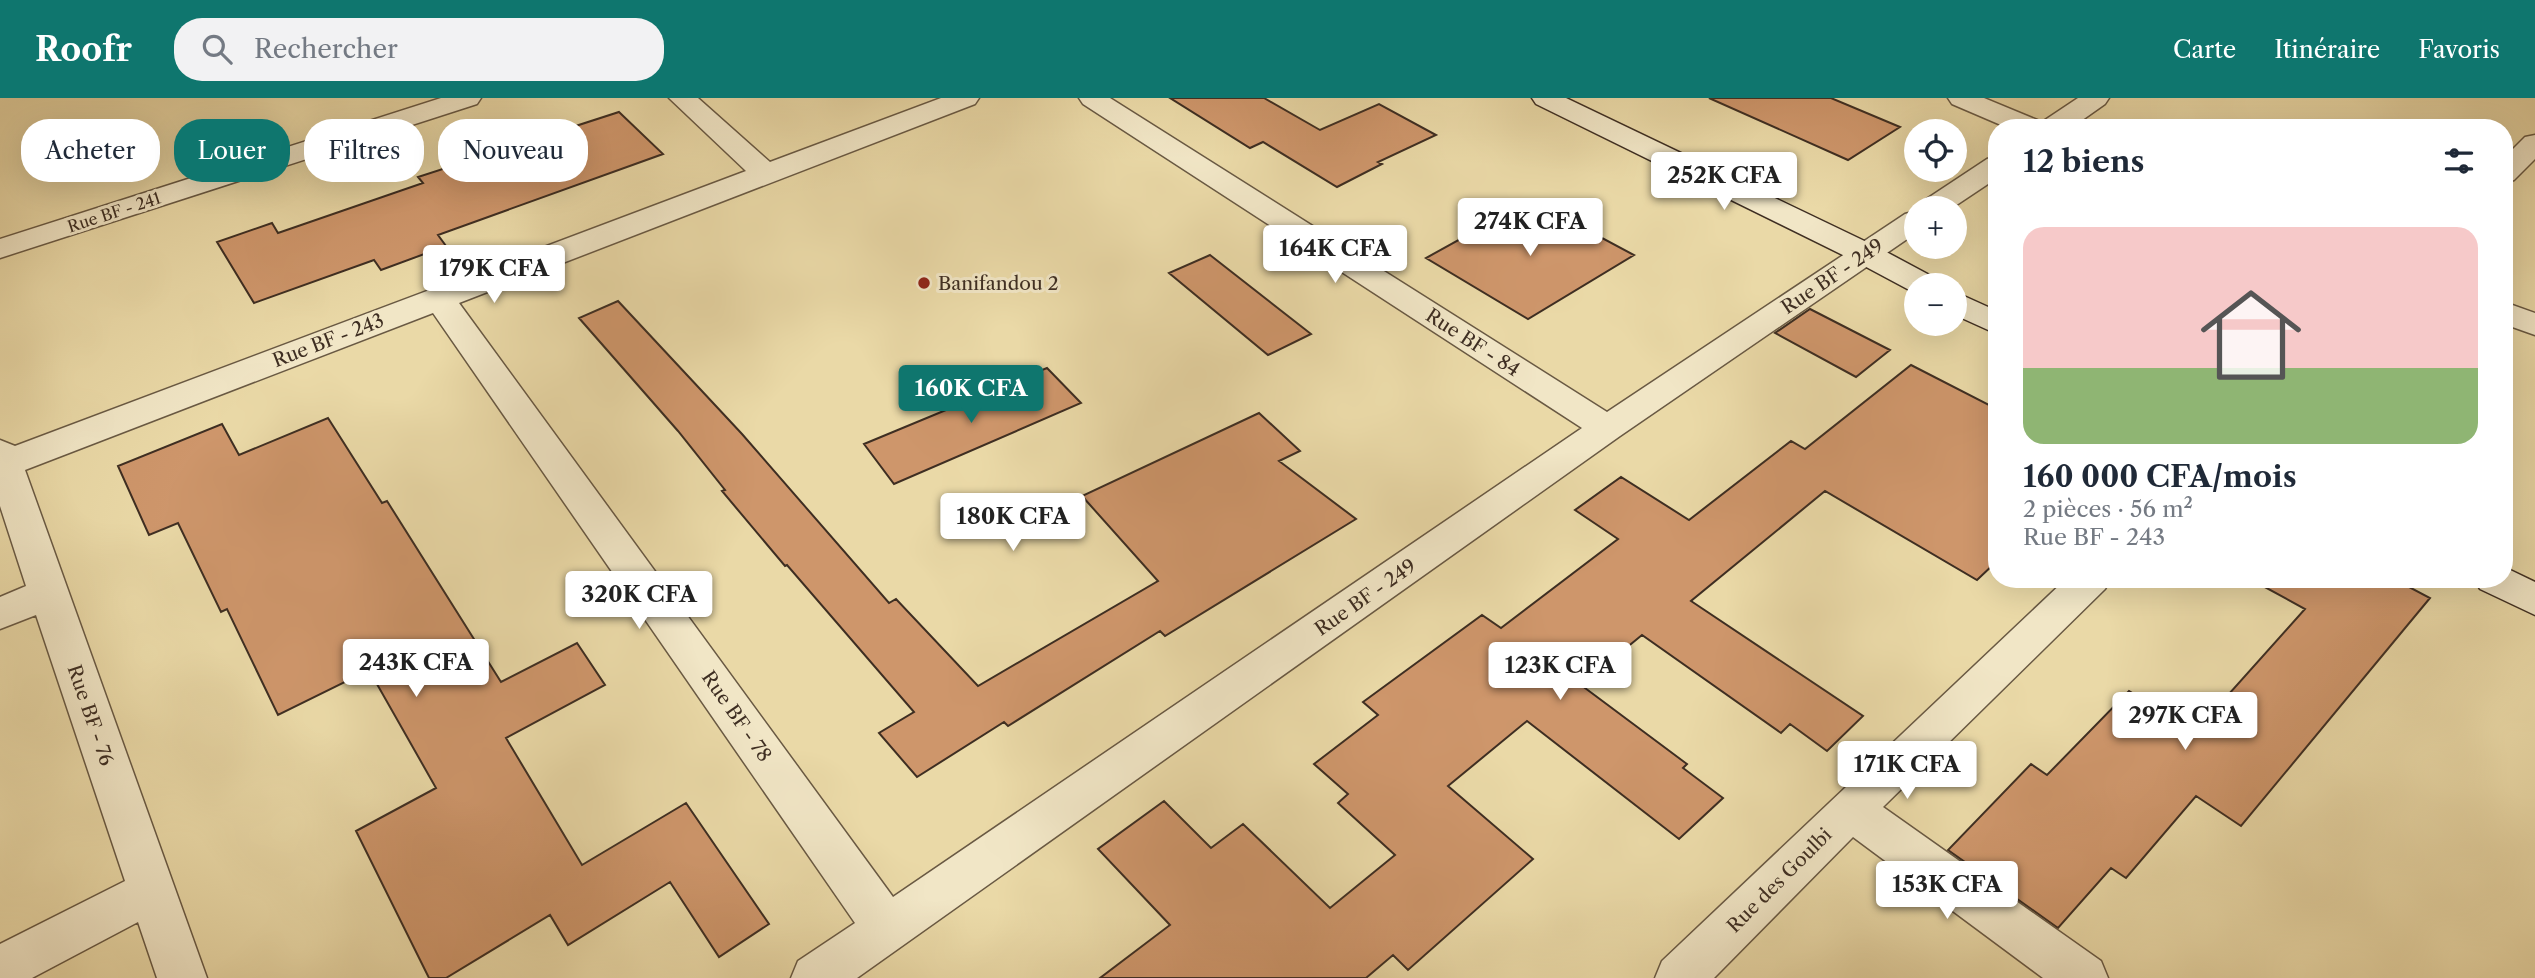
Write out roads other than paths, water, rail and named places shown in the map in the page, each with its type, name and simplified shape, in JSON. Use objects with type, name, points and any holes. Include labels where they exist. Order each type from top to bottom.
[{"type":"street","name":"Rue BF - 241","points":[[0,249],[468,98]]},
{"type":"street","points":[[682,98],[766,174]]},
{"type":"street","name":"Rue BF - 243","points":[[2,458],[439,298],[966,98]]},
{"type":"street","name":"Rue BF - 84","points":[[1092,98],[1607,428]]},
{"type":"street","points":[[1545,98],[1904,274]]},
{"type":"street","points":[[1961,98],[2011,119]]},
{"type":"street","points":[[2065,119],[2096,98]]},
{"type":"street","points":[[1951,196],[1988,171]]},
{"type":"street","name":"Rue BF - 249","points":[[816,978],[1607,428],[1904,228]]},
{"type":"street","name":"Rue BF - 78","points":[[439,298],[888,929]]},
{"type":"street","points":[[1967,308],[1988,319]]},
{"type":"street","points":[[2513,316],[2535,325]]},
{"type":"street","name":"Rue BF - 76","points":[[2,458],[181,978]]},
{"type":"street","name":"Rue des Goulbi","points":[[1680,978],[1851,809],[2082,588]]},
{"type":"street","points":[[2512,588],[2535,600]]},
{"type":"street","points":[[0,614],[48,593]]},
{"type":"street","points":[[1851,809],[2083,978]]},
{"type":"street","points":[[0,969],[152,891]]},
{"type":"place","name":"Banifandou 2","points":[[924,283]]}]
